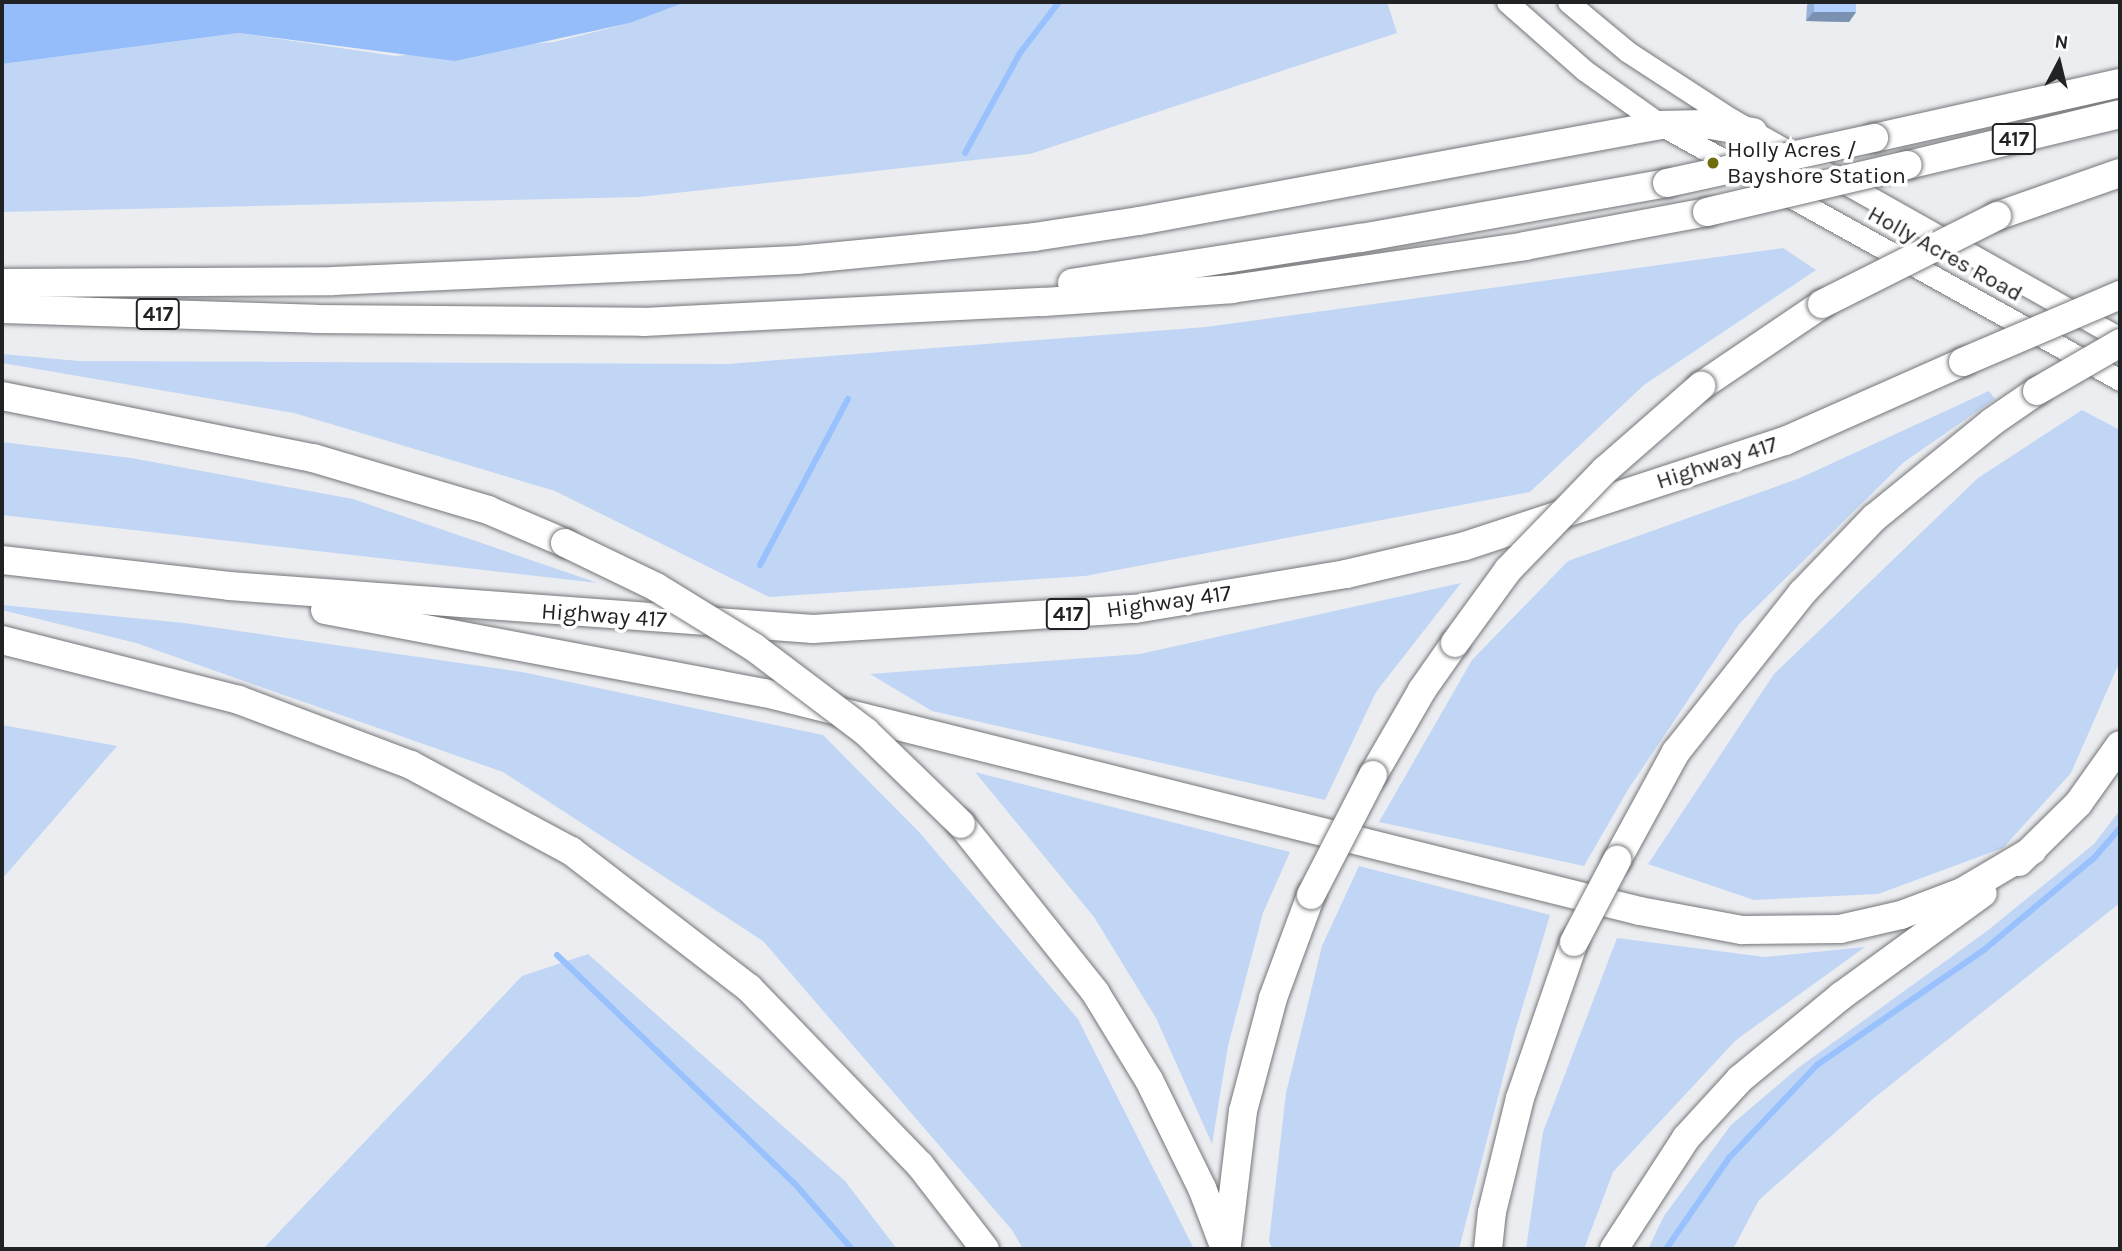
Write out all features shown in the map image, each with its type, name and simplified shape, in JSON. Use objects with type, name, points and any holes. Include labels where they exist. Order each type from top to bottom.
[{"type":"highway","points":[[911,309],[1361,239],[1667,183],[2120,83]]},
{"type":"highway","name":"417","points":[[2,309],[315,319],[644,322],[1232,289],[1525,246],[1707,212],[2120,114]]},
{"type":"highway","points":[[2,283],[333,281],[797,260],[945,246],[1139,221],[1661,125],[1704,124],[1753,132]]},
{"type":"highway","points":[[1226,1249],[1243,1111],[1273,998],[1311,895],[1373,775],[1422,690],[1508,570],[1605,470],[1701,386],[1822,304],[1997,216],[2120,173]]},
{"type":"highway","name":"Highway 417","points":[[2,560],[136,576],[522,610],[813,629],[1135,609],[1346,574],[1465,546],[1785,441],[2120,295]]},
{"type":"highway","points":[[1488,1249],[1520,1098],[1574,942],[1676,752],[1802,593],[1874,518],[1992,422],[2120,340]]},
{"type":"highway","points":[[2,396],[313,458],[488,510],[656,587],[755,648],[866,732],[961,824],[1095,992],[1149,1080],[1202,1188],[1226,1249]]},
{"type":"highway","points":[[136,576],[765,693],[1640,911],[1742,930],[1840,929],[1902,915],[1962,892],[2033,850]]},
{"type":"highway","points":[[2,640],[68,653],[239,700],[411,765],[571,850],[749,988],[911,1155],[985,1249]]},
{"type":"highway","points":[[1614,1249],[1686,1138],[1740,1079],[1841,996],[1970,904],[2033,850],[2094,785],[2120,745]]},
{"type":"main road","name":"Holly Acres Road","points":[[1507,2],[1584,70],[1661,125],[2120,380]]},
{"type":"main road","name":"Holly Acres Road","points":[[1568,2],[1628,52],[1753,132],[2120,340]]},
{"type":"shaded area","points":[[2,2],[686,2],[630,23],[455,61],[239,33],[2,64]]},
{"type":"shaded area","points":[[686,2],[1387,2],[1397,33],[1030,154],[639,197],[2,212],[2,64],[239,33],[395,56],[554,42],[630,23]]},
{"type":"shaded area","points":[[1783,248],[1816,270],[1644,385],[1530,492],[1085,576],[769,597],[555,491],[294,413],[2,363],[2,354],[79,361],[727,364],[1206,327]]},
{"type":"shaded area","points":[[1989,391],[1995,399],[1904,462],[1739,624],[1629,788],[1584,866],[1379,822],[1472,660],[1568,561],[1800,478]]},
{"type":"shaded area","points":[[2082,410],[2120,430],[2120,661],[2071,773],[2003,848],[1878,894],[1754,900],[1648,864],[1774,674],[1978,478]]},
{"type":"shaded area","points":[[2,442],[131,458],[353,499],[598,583],[2,515]]},
{"type":"shaded area","points":[[1461,583],[1376,692],[1325,800],[932,711],[870,674],[1140,654]]},
{"type":"shaded area","points":[[2,605],[184,623],[522,672],[823,735],[920,833],[1078,1019],[1194,1249],[1023,1249],[1012,1230],[763,941],[503,772],[136,643],[2,610]]},
{"type":"shaded area","points":[[2,725],[117,746],[2,879]]},
{"type":"shaded area","points":[[975,772],[1290,852],[1263,913],[1228,1046],[1212,1144],[1156,1018],[1094,917]]},
{"type":"shaded area","points":[[2120,810],[2120,903],[1874,1098],[1759,1200],[1733,1249],[1648,1249],[1664,1216],[1731,1125],[1798,1068],[1987,931],[2094,844]]},
{"type":"shaded area","points":[[1359,866],[1550,915],[1514,1035],[1459,1249],[1272,1249],[1269,1241],[1286,1093],[1322,946]]},
{"type":"shaded area","points":[[1617,938],[1765,957],[1865,947],[1736,1040],[1613,1172],[1584,1249],[1526,1249],[1543,1132]]},
{"type":"shaded area","points":[[588,954],[845,1181],[897,1249],[263,1249],[522,976]]},
{"type":"building","points":[[1814,2],[1856,2],[1856,12],[1814,12]]},
{"type":"waterway","points":[[965,153],[1020,53],[1059,2]]},
{"type":"waterway","points":[[760,565],[848,399]]},
{"type":"waterway","points":[[1666,1249],[1729,1158],[1817,1065],[1985,949],[2094,858],[2120,828]]},
{"type":"waterway","points":[[557,955],[795,1184],[852,1249]]},
{"type":"place","name":"Holly Acres / Bayshore Station","points":[[1713,163]]}]
